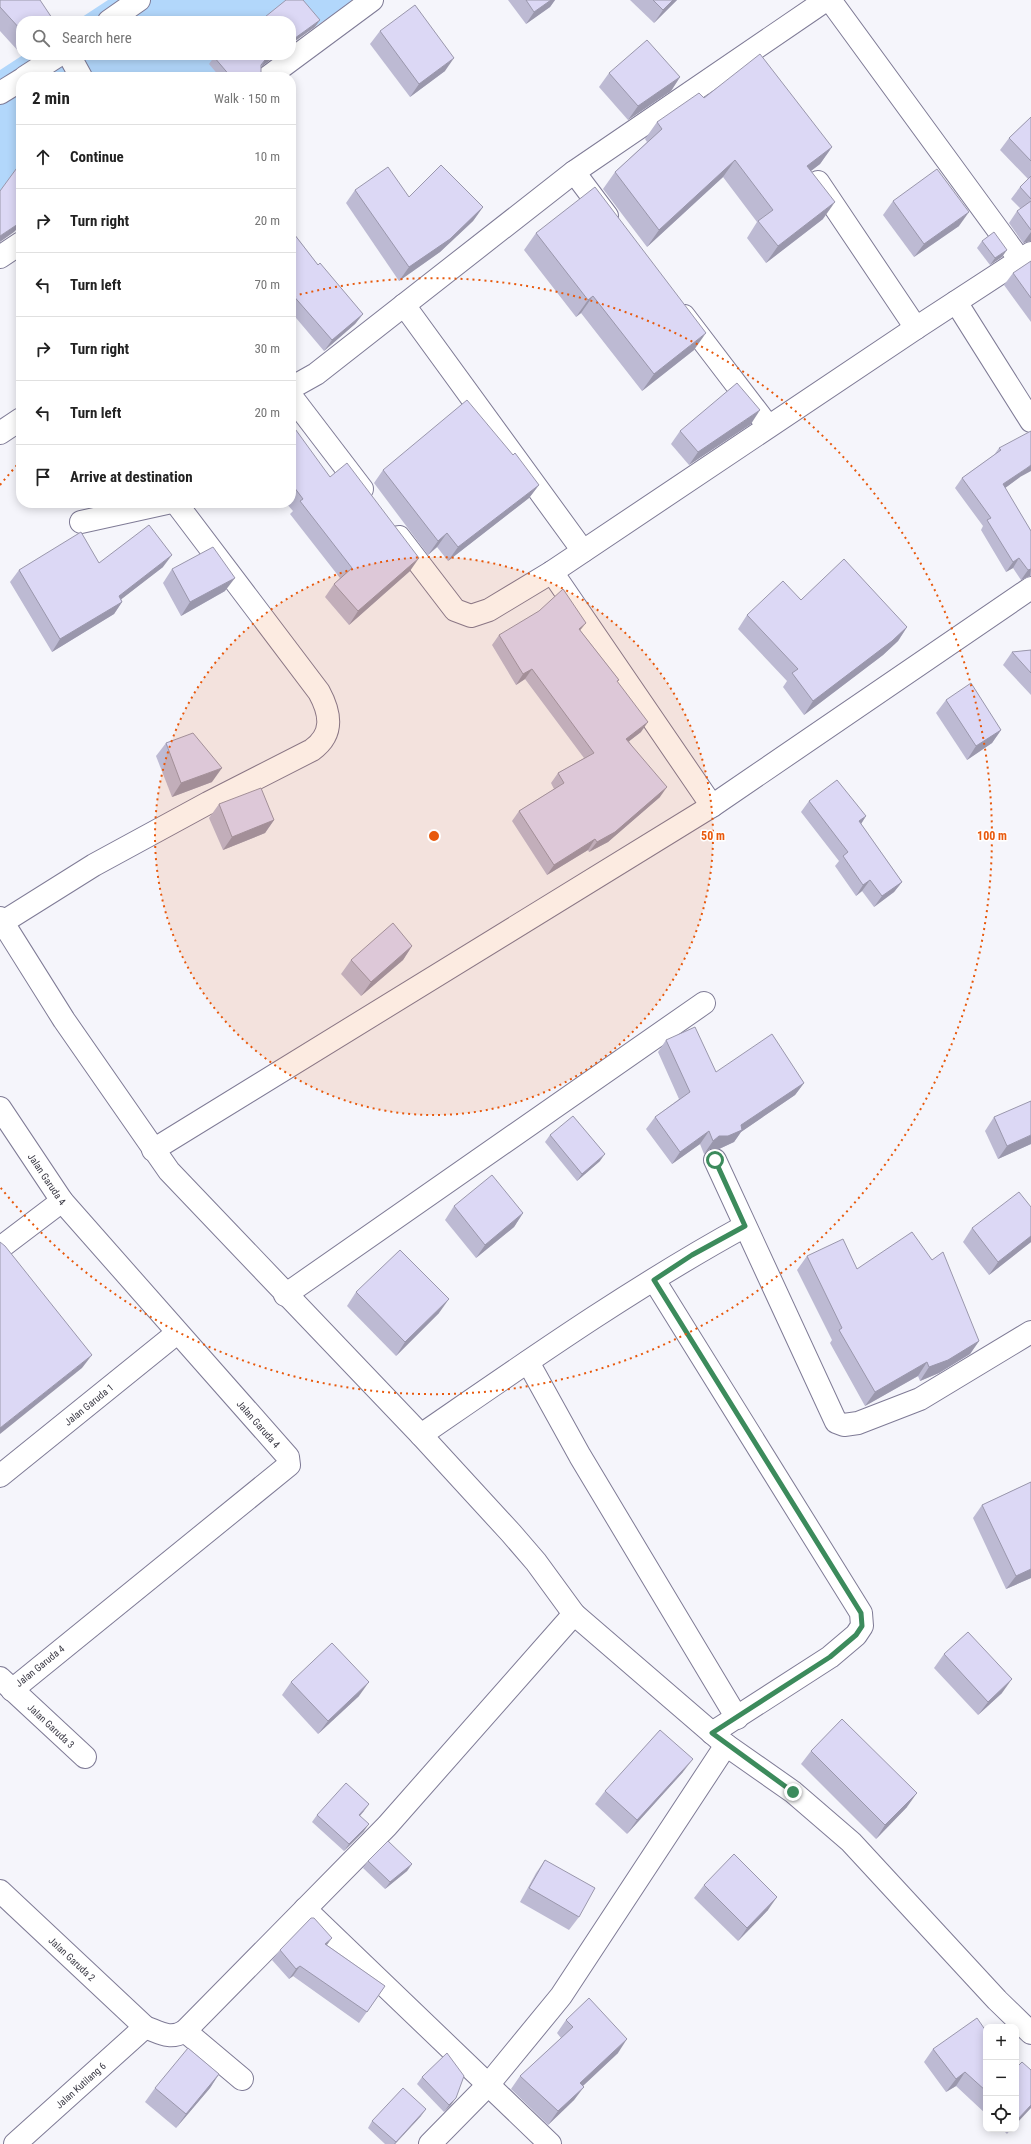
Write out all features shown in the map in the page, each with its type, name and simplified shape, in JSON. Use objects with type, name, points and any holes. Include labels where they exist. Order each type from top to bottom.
[{"type":"street","points":[[116,16],[139,0]]},
{"type":"street","points":[[296,56],[372,0]]},
{"type":"street","points":[[296,395],[316,374],[574,172],[826,0]]},
{"type":"street","points":[[388,523],[455,610],[471,616],[489,610],[552,572],[768,426],[1026,256],[830,0]]},
{"type":"street","points":[[33,72],[51,60]]},
{"type":"street","points":[[275,72],[291,60]]},
{"type":"street","points":[[0,93],[16,83]]},
{"type":"street","points":[[574,172],[618,229]]},
{"type":"street","points":[[818,182],[916,328]]},
{"type":"street","points":[[0,257],[16,246]]},
{"type":"street","points":[[671,299],[768,426]]},
{"type":"street","points":[[956,302],[1031,421]]},
{"type":"street","points":[[404,305],[583,551]]},
{"type":"street","points":[[296,404],[373,504]]},
{"type":"street","points":[[0,433],[16,422]]},
{"type":"street","points":[[81,522],[144,508]]},
{"type":"street","points":[[180,508],[319,692],[326,706],[330,720],[326,734],[321,743],[312,750],[208,803],[94,865],[1,920],[64,1020],[169,1171],[421,1435],[511,1533],[536,1562],[574,1614],[719,1739],[793,1792],[851,1842],[997,2000],[1031,2033]]},
{"type":"street","points":[[552,572],[712,806]]},
{"type":"street","points":[[153,1150],[712,806],[1031,588]]},
{"type":"street","points":[[285,1294],[704,1003]]},
{"type":"street","name":"Jalan Garuda 4","points":[[0,1108],[62,1200],[177,1333],[288,1457],[288,1465],[6,1684]]},
{"type":"street","points":[[715,1160],[836,1422],[844,1425],[858,1423],[920,1399],[1031,1332]]},
{"type":"street","points":[[0,1248],[62,1200]]},
{"type":"street","points":[[421,1435],[528,1362],[692,1255],[745,1226]]},
{"type":"street","points":[[430,2144],[488,2086],[561,1996],[719,1739],[737,1718],[830,1657],[856,1635],[862,1626],[863,1621],[857,1606],[654,1280]]},
{"type":"street","name":"Jalan Garuda 1","points":[[0,1476],[177,1333]]},
{"type":"street","points":[[528,1362],[580,1456],[737,1718]]},
{"type":"street","points":[[145,2027],[166,2035],[176,2036],[186,2031],[387,1826],[574,1614]]},
{"type":"street","name":"Jalan Garuda 3","points":[[6,1684],[85,1757]]},
{"type":"street","name":"Jalan Garuda 2","points":[[3,1898],[145,2027]]},
{"type":"street","points":[[305,1909],[550,2144]]},
{"type":"street","name":"Jalan Kutilang 6","points":[[15,2144],[145,2027]]},
{"type":"street","points":[[186,2031],[242,2079]]},
{"type":"water","points":[[108,0],[356,0],[296,39],[296,16],[84,16]]},
{"type":"water","points":[[16,60],[262,60],[244,72],[16,72],[16,219],[0,230],[0,70]]},
{"type":"building","points":[[0,0],[40,0],[51,16],[16,16],[16,25],[0,7]]},
{"type":"building","points":[[286,0],[303,0],[320,20],[296,37],[296,16],[266,16]]},
{"type":"building","points":[[526,0],[551,0],[534,12]]},
{"type":"building","points":[[653,0],[673,0],[663,10]]},
{"type":"building","points":[[415,5],[454,58],[419,84],[380,31]]},
{"type":"building","points":[[647,40],[680,77],[638,106],[609,73]]},
{"type":"building","points":[[760,54],[832,147],[807,166],[835,202],[778,246],[758,221],[773,210],[735,160],[659,230],[615,172],[662,129],[657,122],[699,93],[704,98]]},
{"type":"building","points":[[217,60],[265,60],[261,65],[261,72],[227,72]]},
{"type":"building","points":[[1031,117],[1031,161],[1009,138]]},
{"type":"building","points":[[441,165],[483,207],[450,239],[409,267],[355,190],[388,167],[409,197]]},
{"type":"building","points":[[16,169],[16,225],[0,236],[0,191]]},
{"type":"building","points":[[937,169],[969,212],[924,244],[893,201]]},
{"type":"building","points":[[1031,176],[1031,199],[1020,187]]},
{"type":"building","points":[[595,187],[706,333],[654,374],[593,296],[588,300],[536,233]]},
{"type":"building","points":[[1031,201],[1031,230],[1017,211]]},
{"type":"building","points":[[994,232],[1007,250],[995,258],[982,241]]},
{"type":"building","points":[[296,236],[318,265],[320,263],[363,314],[332,340],[296,299]]},
{"type":"building","points":[[1031,261],[1031,298],[1013,273]]},
{"type":"building","points":[[737,383],[760,410],[698,452],[680,431]]},
{"type":"building","points":[[467,400],[513,455],[515,453],[539,485],[458,547],[447,533],[438,541],[383,470]]},
{"type":"building","points":[[296,430],[330,477],[347,463],[419,558],[358,611],[334,584],[352,568],[300,501],[303,499],[296,490]]},
{"type":"building","points":[[1031,431],[1031,465],[1003,484],[1031,531],[1031,569],[1028,570],[1019,558],[1013,562],[987,520],[991,518],[962,478],[1001,450],[999,448]]},
{"type":"building","points":[[149,525],[172,555],[119,596],[122,602],[60,639],[19,570],[81,532],[99,563]]},
{"type":"building","points":[[213,547],[235,578],[190,602],[172,569]]},
{"type":"building","points":[[844,559],[907,627],[892,641],[813,701],[792,673],[798,669],[747,615],[783,581],[801,600]]},
{"type":"building","points":[[563,589],[586,623],[579,629],[619,680],[617,681],[648,722],[626,739],[667,787],[615,832],[597,842],[595,839],[554,865],[519,811],[564,783],[558,773],[594,753],[532,669],[523,674],[499,635],[539,611]]},
{"type":"building","points":[[1031,650],[1031,673],[1012,652]]},
{"type":"building","points":[[971,683],[1001,730],[976,746],[946,700]]},
{"type":"building","points":[[193,733],[222,768],[181,783],[166,743]]},
{"type":"building","points":[[837,780],[866,816],[859,821],[902,882],[882,896],[870,880],[863,885],[843,856],[848,852],[809,801]]},
{"type":"building","points":[[261,788],[274,820],[232,837],[219,804]]},
{"type":"building","points":[[393,923],[412,946],[371,982],[351,960]]},
{"type":"building","points":[[695,1027],[716,1072],[772,1034],[804,1083],[741,1125],[742,1130],[728,1136],[719,1136],[713,1141],[709,1131],[680,1152],[655,1117],[690,1092],[666,1040]]},
{"type":"building","points":[[1031,1101],[1031,1135],[1007,1146],[994,1117]]},
{"type":"building","points":[[573,1116],[605,1154],[582,1174],[550,1135]]},
{"type":"building","points":[[492,1175],[523,1213],[485,1245],[454,1206]]},
{"type":"building","points":[[1019,1192],[1031,1207],[1031,1236],[998,1262],[972,1228]]},
{"type":"building","points":[[912,1232],[932,1260],[943,1252],[979,1341],[948,1360],[929,1367],[927,1362],[875,1392],[839,1330],[842,1328],[807,1256],[843,1239],[857,1269]]},
{"type":"building","points":[[0,1242],[5,1246],[92,1355],[0,1428]]},
{"type":"building","points":[[400,1250],[449,1299],[405,1342],[356,1292]]},
{"type":"building","points":[[1031,1482],[1031,1569],[1016,1576],[982,1505]]},
{"type":"building","points":[[968,1632],[1012,1679],[988,1702],[944,1654]]},
{"type":"building","points":[[332,1643],[369,1682],[328,1721],[291,1682]]},
{"type":"building","points":[[842,1719],[917,1793],[885,1825],[811,1751]]},
{"type":"building","points":[[660,1730],[693,1759],[637,1820],[605,1791]]},
{"type":"building","points":[[346,1783],[369,1804],[359,1815],[369,1824],[349,1844],[317,1815]]},
{"type":"building","points":[[388,1841],[412,1864],[390,1882],[368,1861]]},
{"type":"building","points":[[734,1854],[777,1897],[747,1928],[704,1885]]},
{"type":"building","points":[[545,1860],[595,1888],[579,1917],[529,1888]]},
{"type":"building","points":[[311,1918],[314,1918],[332,1938],[325,1944],[385,1986],[367,2012],[300,1966],[296,1969],[280,1950]]},
{"type":"building","points":[[589,1998],[627,2039],[580,2083],[584,2087],[558,2111],[520,2076],[573,2027],[566,2020]]},
{"type":"building","points":[[977,2018],[983,2027],[983,2088],[965,2072],[956,2079],[933,2049]]},
{"type":"building","points":[[188,2048],[219,2074],[186,2114],[155,2088]]},
{"type":"building","points":[[447,2053],[464,2076],[456,2098],[449,2105],[422,2077]]},
{"type":"building","points":[[1022,2062],[1031,2070],[1031,2105],[1019,2118],[1019,2096],[1019,2065]]},
{"type":"building","points":[[403,2088],[426,2109],[396,2142],[372,2121]]},
{"type":"route","points":[[715,1160],[745,1226],[692,1255],[654,1280],[861,1613],[863,1621],[862,1626],[856,1635],[830,1657],[712,1733],[726,1745],[793,1792]]}]
